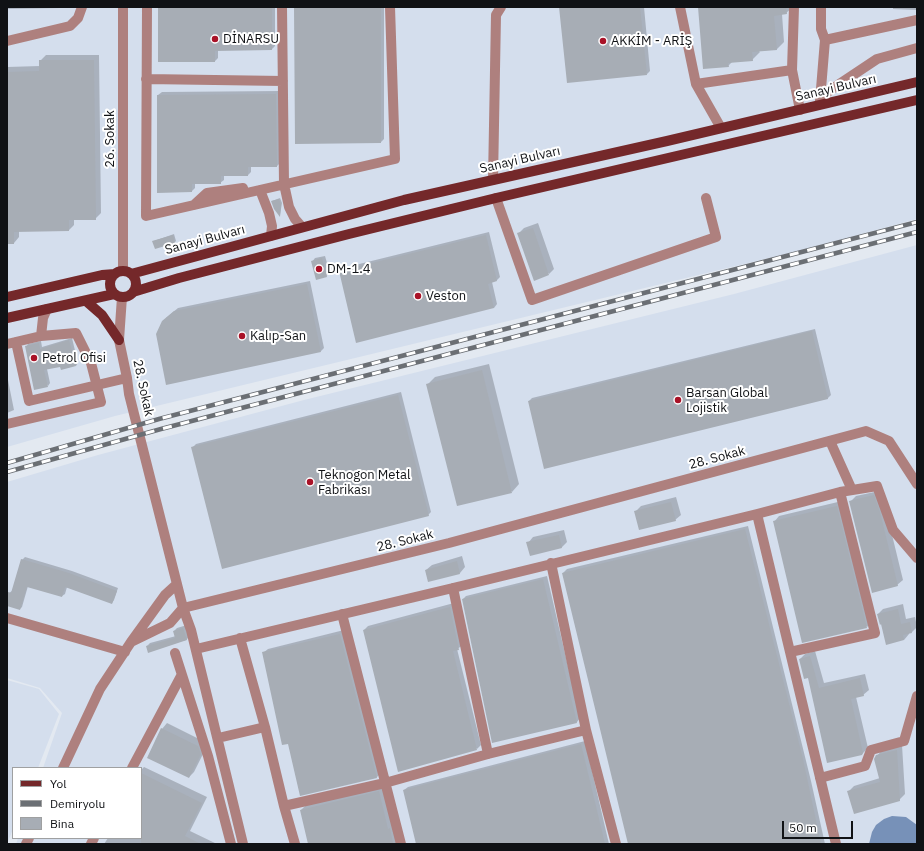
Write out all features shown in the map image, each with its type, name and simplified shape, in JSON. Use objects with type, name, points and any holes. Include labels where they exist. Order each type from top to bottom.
[{"type":"main road","name":"Sanayi Bulvarı","points":[[7,297],[102,275],[123,273],[271,236],[404,200],[800,110],[820,101],[917,82]]},
{"type":"main road","points":[[7,318],[86,300],[118,296],[126,297],[133,292],[179,278],[496,198],[917,100]]},
{"type":"main road","points":[[118,296],[110,286],[110,282],[123,273],[134,277],[136,285],[133,292]]},
{"type":"main road","points":[[86,300],[102,315],[119,340]]},
{"type":"street","points":[[7,41],[70,26],[78,18],[82,7]]},
{"type":"street","name":"26. Sokak","points":[[123,7],[123,273]]},
{"type":"street","points":[[147,7],[146,216],[194,205],[207,192],[248,188],[259,190],[394,159],[390,7]]},
{"type":"street","points":[[282,7],[284,184],[289,207],[295,219],[302,227]]},
{"type":"street","points":[[492,180],[496,15],[501,7]]},
{"type":"street","points":[[680,7],[696,84],[721,128]]},
{"type":"street","points":[[794,7],[792,70],[800,110]]},
{"type":"street","points":[[820,101],[825,40],[821,29],[821,7]]},
{"type":"street","points":[[825,40],[917,20]]},
{"type":"street","points":[[820,101],[877,59],[917,48]]},
{"type":"street","points":[[696,84],[792,70]]},
{"type":"street","points":[[146,80],[283,81]]},
{"type":"street","points":[[259,190],[271,219],[271,236]]},
{"type":"street","points":[[496,198],[532,300],[716,237],[706,198]]},
{"type":"street","name":"28. Sokak","points":[[118,296],[119,340],[129,394],[183,608],[449,543],[866,431],[889,441],[917,484]]},
{"type":"street","points":[[41,336],[43,318],[47,309]]},
{"type":"street","points":[[7,424],[100,402],[97,385],[91,363],[76,333],[41,336],[11,343],[29,401],[97,385],[127,378]]},
{"type":"street","points":[[830,441],[852,490]]},
{"type":"street","points":[[196,649],[757,514],[840,492],[877,486],[893,530],[917,558]]},
{"type":"street","points":[[790,652],[875,633],[840,492]]},
{"type":"street","points":[[757,514],[836,844]]},
{"type":"street","points":[[551,564],[586,730],[616,844]]},
{"type":"street","points":[[63,767],[100,689],[164,595],[177,584]]},
{"type":"street","points":[[453,588],[488,754]]},
{"type":"street","points":[[131,642],[170,623],[183,608],[196,649],[243,844]]},
{"type":"street","points":[[342,614],[401,844]]},
{"type":"street","points":[[7,618],[125,652]]},
{"type":"street","points":[[240,638],[295,844]]},
{"type":"street","points":[[175,653],[181,676],[208,756],[231,844]]},
{"type":"street","points":[[133,767],[181,676]]},
{"type":"street","points":[[820,778],[865,766],[871,750],[904,741],[917,696]]},
{"type":"street","points":[[218,738],[265,727]]},
{"type":"street","points":[[284,806],[385,783],[488,754],[586,730]]},
{"type":"shaded area","points":[[7,7],[917,7],[917,219],[802,250],[115,416],[7,447]]},
{"type":"shaded area","points":[[917,245],[917,844],[16,844],[18,839],[142,839],[142,767],[43,767],[62,713],[40,688],[7,678],[7,482],[98,455],[304,400],[734,294]]},
{"type":"shaded area","points":[[7,680],[39,689],[59,714],[38,767],[12,767],[12,832],[7,844]]},
{"type":"water","points":[[892,816],[906,817],[917,825],[917,844],[869,844],[872,832],[876,825],[884,819]]},
{"type":"building","name":"DİNARSU","points":[[158,7],[272,7],[272,50],[215,51],[215,62],[158,62]]},
{"type":"building","points":[[294,7],[381,7],[381,143],[295,144]]},
{"type":"building","name":"AKKİM - ARİŞ","points":[[559,7],[640,7],[647,75],[567,83]]},
{"type":"building","points":[[698,7],[786,7],[787,14],[774,16],[777,50],[752,52],[753,61],[728,63],[729,67],[703,69]]},
{"type":"building","points":[[39,60],[94,60],[96,220],[69,220],[69,231],[14,232],[14,244],[7,244],[7,72],[39,71]]},
{"type":"building","points":[[276,94],[277,167],[248,167],[248,176],[221,176],[221,184],[192,184],[192,192],[157,193],[157,95]]},
{"type":"building","points":[[279,199],[281,205],[280,217],[274,209],[271,201]]},
{"type":"building","points":[[533,228],[549,275],[534,281],[517,233]]},
{"type":"building","points":[[173,235],[175,243],[155,249],[152,241]]},
{"type":"building","name":"Veston","points":[[486,235],[497,281],[488,284],[494,308],[356,343],[339,271]]},
{"type":"building","name":"DM-1.4","points":[[322,258],[327,277],[316,280],[311,261]]},
{"type":"building","name":"Kalıp-San","points":[[307,284],[321,352],[166,385],[156,334],[162,321],[174,311]]},
{"type":"building","name":"Barsan Global Lojistik","points":[[812,331],[828,399],[544,469],[528,401]]},
{"type":"building","points":[[69,340],[76,366],[61,370],[60,367],[44,370],[48,387],[34,390],[25,346],[39,343],[40,349]]},
{"type":"building","points":[[482,370],[512,493],[457,506],[426,384]]},
{"type":"building","name":"Teknogon Metal Fabrikası","points":[[398,395],[429,516],[222,569],[191,447]]},
{"type":"building","points":[[874,495],[880,512],[898,586],[872,593],[849,501]]},
{"type":"building","points":[[671,502],[676,521],[639,530],[634,511]]},
{"type":"building","points":[[837,506],[867,628],[802,643],[773,521]]},
{"type":"building","points":[[745,529],[803,759],[821,844],[628,844],[562,573]]},
{"type":"building","points":[[559,535],[562,548],[530,556],[526,542]]},
{"type":"building","points":[[21,559],[69,573],[117,591],[112,604],[65,587],[62,597],[27,587],[20,610],[7,606],[8,592],[11,593]]},
{"type":"building","points":[[457,561],[460,574],[428,582],[425,570]]},
{"type":"building","points":[[543,579],[577,723],[492,743],[462,599]]},
{"type":"building","points":[[450,607],[459,650],[453,651],[477,750],[398,772],[363,630]]},
{"type":"building","points":[[898,609],[901,624],[910,622],[912,633],[903,635],[904,640],[886,645],[877,614]]},
{"type":"building","points":[[183,628],[187,640],[148,653],[146,646],[175,638],[173,631]]},
{"type":"building","points":[[340,634],[377,778],[300,796],[288,744],[282,745],[262,652]]},
{"type":"building","points":[[810,656],[819,688],[860,678],[864,696],[851,699],[863,753],[862,755],[827,763],[808,678],[804,679],[799,659]]},
{"type":"building","points":[[161,728],[198,746],[201,754],[189,778],[147,758]]},
{"type":"building","points":[[581,744],[605,844],[416,844],[403,790]]},
{"type":"building","points":[[897,750],[900,801],[854,814],[847,791],[880,782],[874,759],[876,755]]},
{"type":"building","points":[[142,773],[202,803],[185,836],[201,844],[141,844]]},
{"type":"building","points":[[379,791],[393,844],[308,844],[300,810]]},
{"type":"railway","points":[[7,463],[159,419],[917,222]]},
{"type":"railway","points":[[7,472],[161,429],[917,232]]},
{"type":"place","name":"DİNARSU","points":[[215,39]]},
{"type":"place","name":"AKKİM - ARİŞ","points":[[603,41]]},
{"type":"place","name":"DM-1.4","points":[[319,269]]},
{"type":"place","name":"Veston","points":[[418,296]]},
{"type":"place","name":"Kalıp-San","points":[[242,336]]},
{"type":"place","name":"Petrol Ofisi","points":[[34,358]]},
{"type":"place","name":"Barsan Global Lojistik","points":[[678,400]]},
{"type":"place","name":"Teknogon Metal Fabrikası","points":[[310,482]]}]
